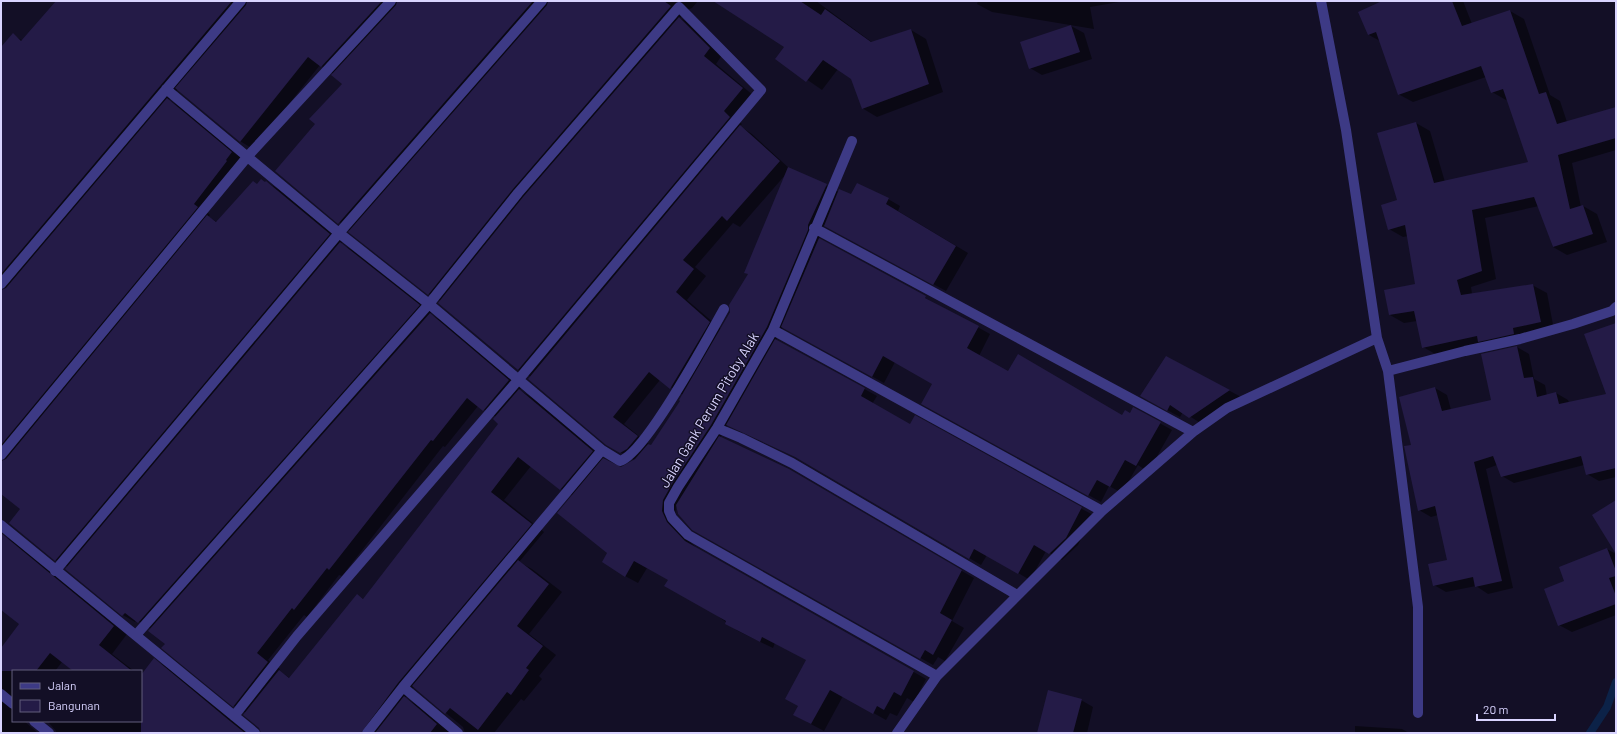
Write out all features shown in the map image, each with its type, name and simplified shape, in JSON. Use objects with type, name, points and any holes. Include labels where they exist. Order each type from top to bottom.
[{"type":"street","points":[[1,284],[241,1]]},
{"type":"street","points":[[1,455],[248,156],[391,1]]},
{"type":"street","points":[[59,573],[339,233],[542,1]]},
{"type":"street","points":[[1321,1],[1346,130],[1377,338],[1388,371],[1418,607],[1418,713]]},
{"type":"street","points":[[136,635],[429,304],[518,194],[679,7],[761,90],[519,379],[297,636],[234,716]]},
{"type":"street","points":[[166,89],[339,233],[429,304],[602,450],[620,461],[632,454],[669,403],[724,309]]},
{"type":"street","name":"Jalan Gank Perum Pitoby Alak","points":[[852,141],[814,228],[773,330],[717,428],[678,486],[669,503],[669,511],[678,526],[688,535],[937,676]]},
{"type":"street","points":[[814,228],[1193,432]]},
{"type":"street","points":[[1388,371],[1573,324],[1612,311],[1616,307]]},
{"type":"street","points":[[773,330],[1102,511]]},
{"type":"street","points":[[897,733],[937,676],[1102,511],[1193,432],[1228,408],[1377,338]]},
{"type":"street","points":[[717,428],[792,463],[1017,595]]},
{"type":"street","points":[[367,733],[403,687],[602,450]]},
{"type":"street","points":[[1,525],[255,733]]},
{"type":"street","points":[[403,687],[458,733]]},
{"type":"street","points":[[1,694],[12,703]]},
{"type":"street","points":[[35,722],[49,733]]},
{"type":"building","points":[[56,1],[232,1],[1,274],[1,47],[13,33],[21,41]]},
{"type":"building","points":[[247,1],[382,1],[321,67],[308,57],[240,142],[175,88],[246,5]]},
{"type":"building","points":[[397,1],[533,1],[338,224],[275,171],[315,124],[309,119],[342,84],[331,75],[396,5]]},
{"type":"building","points":[[548,1],[664,1],[671,6],[513,189],[428,295],[348,232],[547,5]]},
{"type":"building","points":[[713,1],[800,1],[821,15],[825,9],[871,42],[911,29],[929,84],[862,109],[851,79],[823,60],[806,82],[775,59],[784,47]]},
{"type":"building","points":[[1382,1],[1452,1],[1462,26],[1510,10],[1539,94],[1546,92],[1557,124],[1616,107],[1616,138],[1558,155],[1570,209],[1583,205],[1593,234],[1553,247],[1534,197],[1472,210],[1482,271],[1457,280],[1461,295],[1533,284],[1541,322],[1513,328],[1514,334],[1478,342],[1477,336],[1422,348],[1414,311],[1389,315],[1384,290],[1415,284],[1405,225],[1388,230],[1381,205],[1397,200],[1377,133],[1416,122],[1434,183],[1528,162],[1503,89],[1491,93],[1481,66],[1398,95],[1376,32],[1368,35],[1358,12]]},
{"type":"building","points":[[679,17],[710,48],[704,56],[743,88],[724,111],[730,117],[518,370],[438,303],[523,197]]},
{"type":"building","points":[[1071,25],[1080,52],[1029,69],[1020,42]]},
{"type":"building","points":[[167,98],[232,152],[226,160],[227,161],[194,204],[198,207],[1,445],[1,290],[6,288]]},
{"type":"building","points":[[740,125],[780,161],[727,221],[722,216],[683,260],[694,269],[676,292],[710,322],[670,389],[649,372],[613,417],[638,436],[627,449],[620,453],[606,445],[528,379]]},
{"type":"building","points":[[788,167],[827,184],[808,225],[808,230],[767,327],[711,425],[672,484],[663,500],[662,511],[667,522],[685,541],[914,671],[901,696],[894,692],[884,710],[877,706],[873,714],[830,690],[811,724],[793,715],[798,706],[785,699],[806,660],[762,637],[760,642],[725,624],[726,621],[664,586],[668,580],[634,561],[625,577],[602,562],[607,553],[557,513],[603,458],[621,467],[635,459],[648,444],[651,445],[680,401],[679,400],[730,312],[729,305],[748,274],[744,273]]},
{"type":"building","points":[[261,179],[265,182],[266,181],[330,234],[55,561],[9,523],[20,509],[1,494],[1,461],[6,459],[207,215],[216,222],[253,181],[257,184]]},
{"type":"building","points":[[857,183],[889,198],[886,204],[956,246],[933,285],[824,226],[839,189],[851,194]]},
{"type":"building","points":[[819,238],[926,296],[925,298],[979,326],[967,348],[1008,371],[1018,354],[1122,415],[1125,410],[1130,413],[1133,407],[1161,422],[1136,466],[1125,460],[1110,487],[1097,480],[1088,496],[921,404],[932,384],[883,356],[872,377],[781,327]]},
{"type":"building","points":[[340,242],[420,305],[138,623],[125,613],[122,616],[65,569]]},
{"type":"building","points":[[430,313],[509,380],[483,411],[467,398],[433,441],[431,440],[329,570],[327,568],[294,610],[292,608],[257,653],[268,662],[233,707],[161,648],[165,644],[148,631]]},
{"type":"building","points":[[1616,323],[1616,468],[1586,475],[1581,456],[1501,477],[1493,456],[1474,462],[1502,581],[1475,587],[1473,577],[1433,586],[1428,564],[1447,560],[1435,506],[1418,511],[1404,446],[1411,445],[1399,397],[1435,387],[1442,411],[1491,400],[1481,354],[1517,346],[1524,378],[1533,377],[1537,397],[1556,392],[1559,404],[1606,394],[1584,334]]},
{"type":"building","points":[[775,339],[865,388],[861,396],[910,424],[915,415],[1082,507],[1066,538],[1049,554],[1034,545],[1018,574],[974,549],[969,559],[795,457],[726,425]]},
{"type":"building","points":[[1166,356],[1230,390],[1189,418],[1170,405],[1167,411],[1140,396]]},
{"type":"building","points":[[519,389],[593,451],[560,490],[518,457],[491,492],[532,524],[398,683],[361,733],[261,733],[259,728],[243,715],[279,670],[289,678],[357,594],[363,599],[498,424],[493,419]]},
{"type":"building","points":[[719,436],[789,469],[962,570],[940,613],[952,620],[933,655],[925,650],[920,659],[692,530],[678,514],[676,505]]},
{"type":"building","points":[[1616,500],[1616,554],[1592,515]]},
{"type":"building","points":[[1,533],[114,626],[99,645],[131,670],[72,670],[50,653],[37,670],[1,671],[1,648],[19,624],[1,610]]},
{"type":"building","points":[[1607,548],[1616,571],[1616,576],[1609,578],[1616,596],[1616,604],[1558,626],[1544,589],[1564,581],[1559,567]]},
{"type":"building","points":[[518,560],[549,584],[517,626],[543,646],[526,668],[529,670],[511,695],[507,692],[478,730],[450,708],[445,714],[412,686]]},
{"type":"building","points":[[154,658],[245,733],[141,733],[142,674]]},
{"type":"building","points":[[1048,690],[1082,699],[1073,733],[1037,733]]},
{"type":"building","points":[[404,696],[437,724],[430,733],[375,733]]},
{"type":"waterway","points":[[1590,733],[1607,707],[1616,682]]}]
